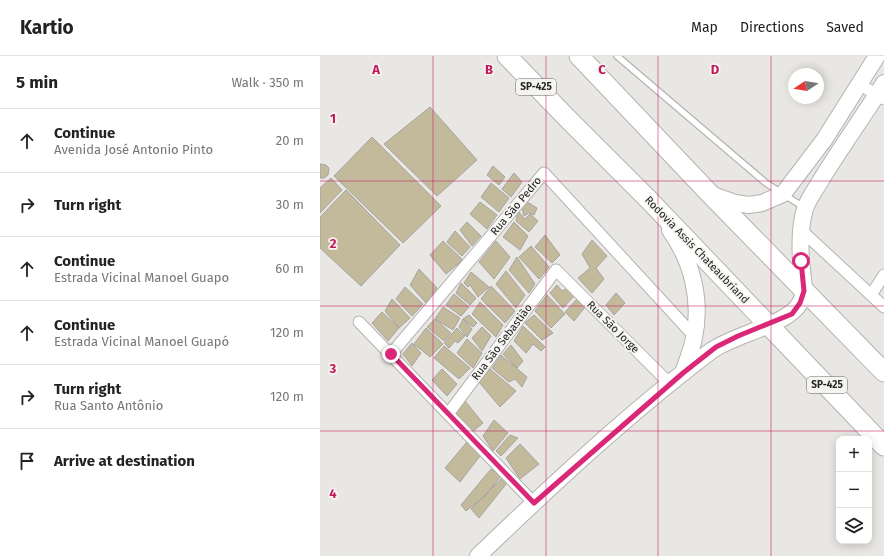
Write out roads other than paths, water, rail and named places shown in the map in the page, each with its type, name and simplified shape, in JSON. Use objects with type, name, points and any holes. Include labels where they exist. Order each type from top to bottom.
[{"type":"highway","name":"Rodovia Assis Chateaubriand","points":[[507,56],[566,118],[649,200],[884,446]]},
{"type":"highway","points":[[580,56],[710,194],[884,372]]},
{"type":"main road","points":[[710,194],[735,203],[748,204],[762,203],[783,194],[824,140],[877,56]]},
{"type":"main road","points":[[478,556],[534,503],[670,384],[716,347],[738,336],[769,325],[792,314],[800,303],[804,291],[801,261],[801,230],[805,208],[838,152],[882,92]]},
{"type":"main road","points":[[649,200],[679,242],[694,281],[697,306],[694,337],[683,373]]},
{"type":"street","points":[[859,84],[882,92]]},
{"type":"street","name":"Rua São Pedro","points":[[391,354],[544,174],[694,337]]},
{"type":"street","points":[[801,230],[884,307]]},
{"type":"street","name":"Rua São Jorge","points":[[556,270],[670,384]]},
{"type":"street","name":"Rua São Sebastião","points":[[448,414],[556,270]]},
{"type":"street","points":[[871,295],[884,275]]},
{"type":"street","points":[[359,322],[534,503]]},
{"type":"lane","points":[[617,56],[766,183],[805,208]]}]
